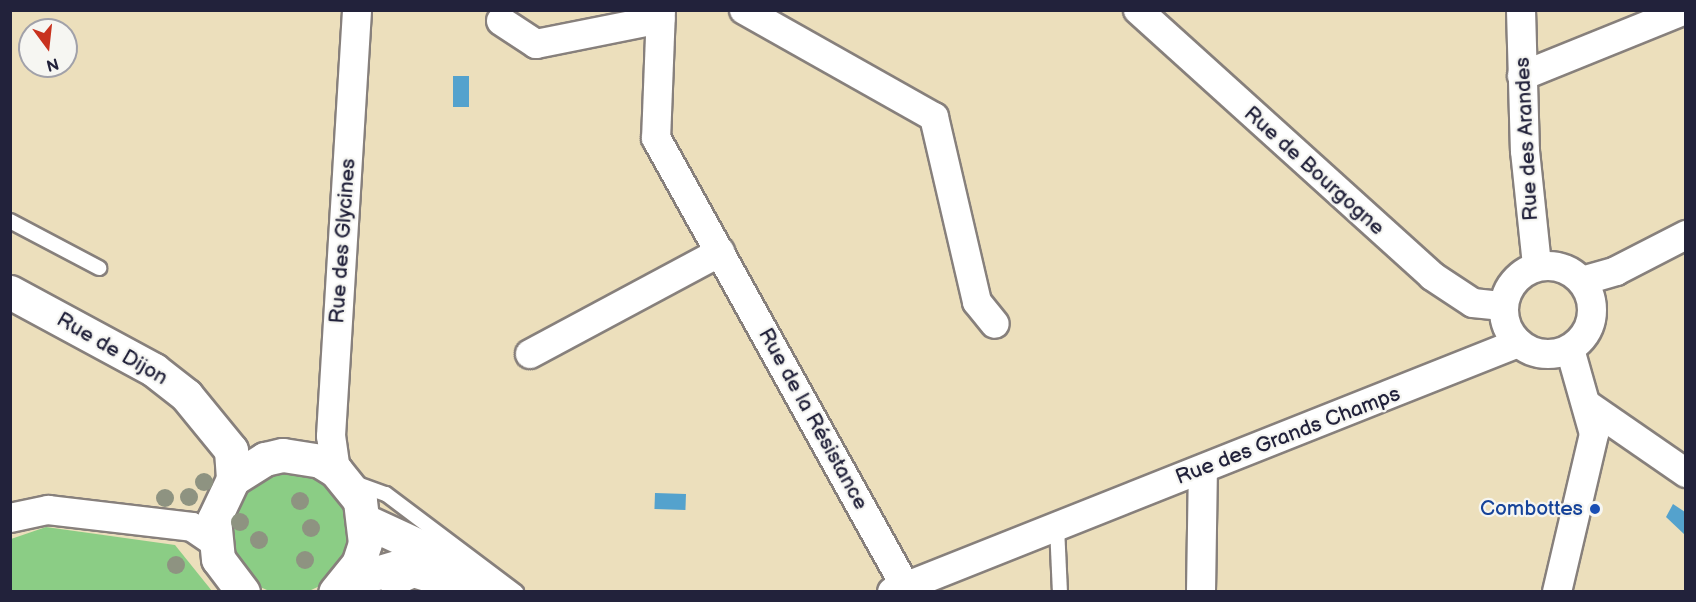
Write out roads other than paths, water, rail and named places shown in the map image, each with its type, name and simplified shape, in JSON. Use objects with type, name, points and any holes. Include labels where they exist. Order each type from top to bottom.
[{"type":"street","name":"Rue des Glycines","points":[[340,475],[331,436],[357,10]]},
{"type":"street","points":[[744,10],[934,117],[977,302],[995,324]]},
{"type":"street","name":"Rue de Bourgogne","points":[[1138,10],[1432,276],[1473,303],[1503,306]]},
{"type":"street","name":"Rue des Arandes","points":[[1521,10],[1522,76],[1537,266]]},
{"type":"street","points":[[1522,76],[1685,10]]},
{"type":"street","name":"Rue de la Résistance","points":[[501,21],[536,44],[661,15],[657,138],[899,589]]},
{"type":"street","points":[[1582,281],[1616,271],[1686,235]]},
{"type":"street","points":[[530,354],[720,252]]},
{"type":"street","points":[[1537,266],[1561,267],[1582,281],[1592,317],[1569,349],[1543,354],[1518,343],[1504,320],[1503,306],[1514,281],[1537,266]]},
{"type":"street","name":"Rue de Dijon","points":[[10,292],[154,370],[186,395],[231,450],[233,479]]},
{"type":"street","name":"Rue des Grands Champs","points":[[899,589],[1518,343]]},
{"type":"street","points":[[1557,591],[1594,435],[1590,406],[1569,349]]},
{"type":"street","points":[[1590,406],[1686,473]]},
{"type":"street","points":[[243,591],[227,575],[214,542],[217,509],[233,479],[265,459],[283,455],[320,461],[340,475],[365,521],[365,543],[340,587]]},
{"type":"street","points":[[1201,591],[1203,469]]},
{"type":"street","points":[[10,518],[48,510],[192,527],[214,542]]},
{"type":"street","points":[[365,521],[443,557],[489,591]]},
{"type":"street","points":[[340,587],[400,566],[435,573],[463,591]]},
{"type":"lane","points":[[10,221],[99,268]]},
{"type":"lane","points":[[340,475],[386,494],[516,591]]},
{"type":"lane","points":[[1057,527],[1060,591]]},
{"type":"lane","points":[[388,591],[435,573]]},
{"type":"water","points":[[453,76],[469,76],[469,107],[453,107]]},
{"type":"water","points":[[655,493],[686,494],[685,510],[654,509]]},
{"type":"water","points":[[1673,504],[1685,512],[1685,535],[1666,517]]},
{"type":"place","name":"Combottes","points":[[1595,509]]}]
